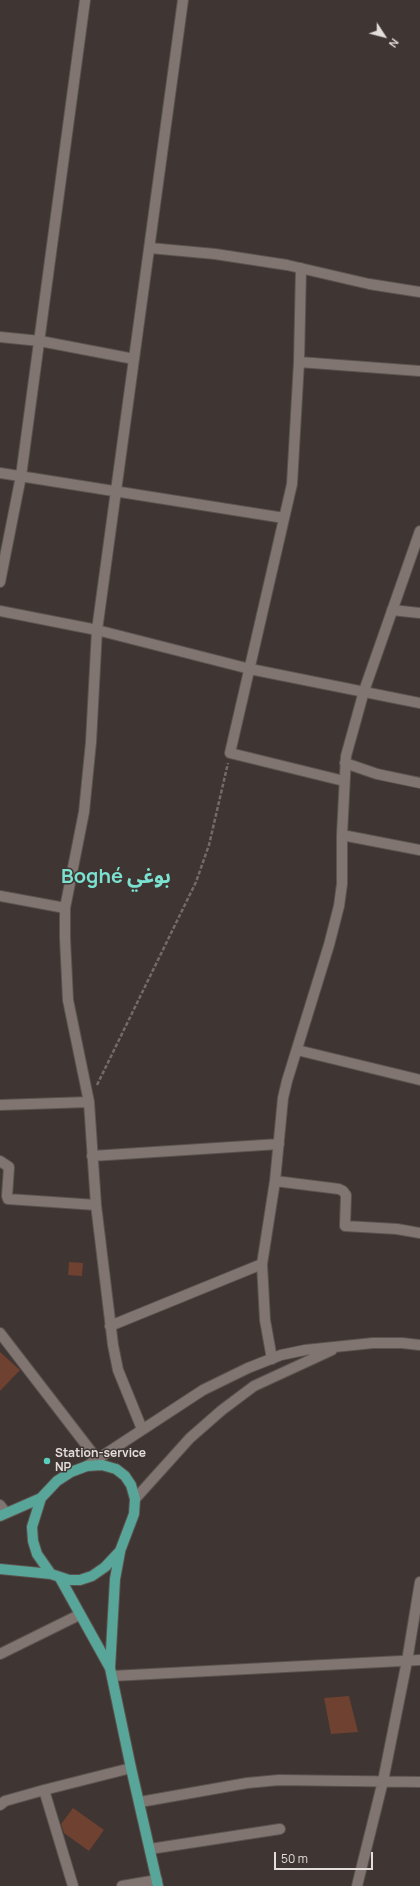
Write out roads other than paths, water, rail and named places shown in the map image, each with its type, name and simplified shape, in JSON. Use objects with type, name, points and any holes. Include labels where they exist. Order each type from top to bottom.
[{"type":"main road","points":[[111,1672],[90,1631],[55,1576],[43,1565],[33,1541],[32,1528],[41,1498],[57,1481],[71,1472],[87,1466],[102,1465],[116,1469],[125,1476],[131,1485],[135,1499],[134,1514],[120,1551],[115,1579],[111,1672],[131,1768],[158,1883]]},
{"type":"main road","points":[[2,1511],[41,1498]]},
{"type":"main road","points":[[0,1569],[55,1576],[68,1580],[80,1580],[92,1576],[105,1567],[120,1551]]},
{"type":"street","points":[[0,582],[21,476],[85,0]]},
{"type":"street","points":[[142,1429],[118,1370],[110,1326],[96,1205],[89,1102],[68,1000],[65,908],[84,812],[91,742],[97,630],[183,0]]},
{"type":"street","points":[[150,248],[215,254],[301,268],[369,284],[420,292]]},
{"type":"street","points":[[301,268],[299,362],[294,469],[230,753],[344,781]]},
{"type":"street","points":[[0,338],[40,341],[134,359]]},
{"type":"street","points":[[299,362],[420,371]]},
{"type":"street","points":[[0,473],[284,518]]},
{"type":"street","points":[[272,1359],[264,1320],[262,1264],[279,1144],[281,1115],[286,1081],[329,945],[339,906],[342,884],[342,835],[345,763],[364,691],[420,531]]},
{"type":"street","points":[[392,610],[420,614]]},
{"type":"street","points":[[0,611],[97,630],[250,669],[420,703]]},
{"type":"street","points":[[345,763],[377,774],[420,783]]},
{"type":"street","points":[[342,835],[420,850]]},
{"type":"street","points":[[0,896],[65,908]]},
{"type":"street","points":[[297,1050],[420,1080]]},
{"type":"street","points":[[0,1105],[89,1102]]},
{"type":"street","points":[[92,1156],[279,1144]]},
{"type":"street","points":[[0,1161],[8,1166],[8,1199],[96,1205]]},
{"type":"street","points":[[274,1181],[339,1189],[343,1191],[346,1195],[345,1226],[397,1229],[420,1233]]},
{"type":"street","points":[[110,1326],[262,1264]]},
{"type":"street","points":[[0,1333],[97,1459]]},
{"type":"street","points":[[87,1466],[203,1390],[248,1368],[272,1359],[305,1350],[339,1346],[373,1343],[402,1343],[420,1345]]},
{"type":"street","points":[[135,1499],[190,1438],[222,1410],[254,1386],[339,1346]]},
{"type":"street","points":[[357,1886],[383,1781],[407,1661],[420,1582]]},
{"type":"street","points":[[0,1654],[79,1614]]},
{"type":"street","points":[[111,1672],[420,1660]]},
{"type":"street","points":[[2,1800],[131,1768]]},
{"type":"street","points":[[140,1802],[246,1783],[266,1781],[420,1782]]},
{"type":"street","points":[[44,1790],[73,1886]]},
{"type":"street","points":[[150,1849],[280,1829]]},
{"type":"street","points":[[122,1886],[158,1883]]},
{"type":"place","name":"Station-service NP","points":[[47,1461]]},
{"type":"district","name":"Boghé بوغي","points":[[116,877]]}]
